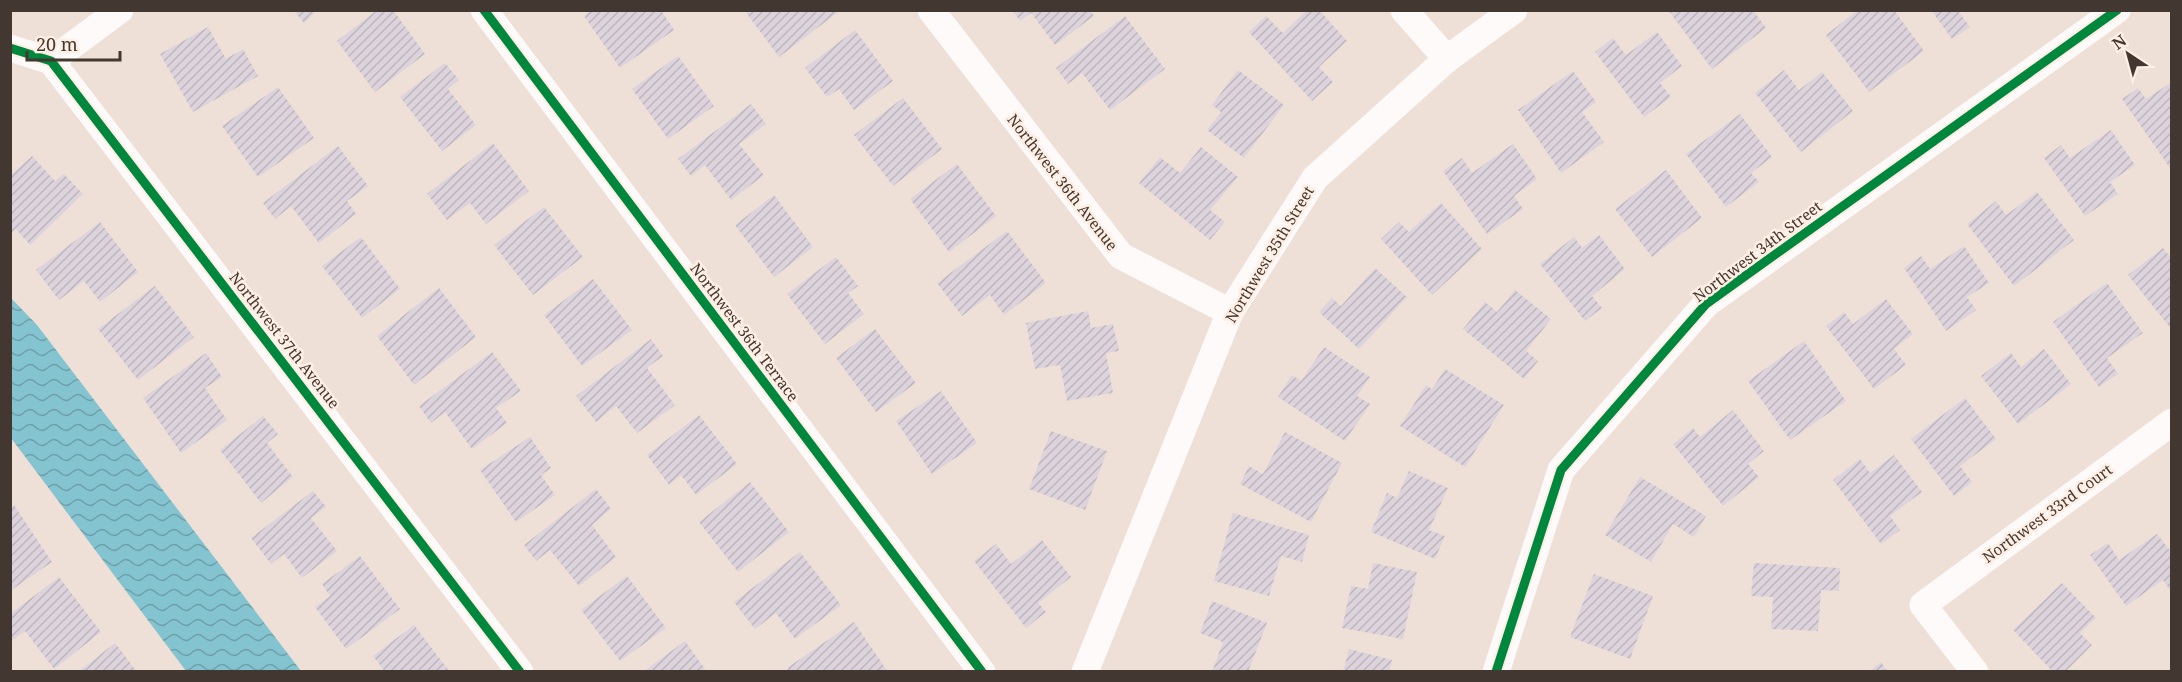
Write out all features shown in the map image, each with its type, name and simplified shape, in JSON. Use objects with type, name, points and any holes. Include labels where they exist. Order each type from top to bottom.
[{"type":"street","points":[[10,48],[51,61],[120,10]]},
{"type":"street","name":"Northwest 36th Terrace","points":[[484,10],[982,672]]},
{"type":"street","name":"Northwest 36th Avenue","points":[[931,10],[1121,256],[1230,312]]},
{"type":"street","points":[[1404,10],[1447,59]]},
{"type":"street","name":"Northwest 35th Street","points":[[1085,672],[1230,312],[1315,178],[1447,59],[1514,10]]},
{"type":"street","name":"Northwest 34th Street","points":[[1496,672],[1561,470],[1706,304],[2117,10]]},
{"type":"street","name":"Northwest 37th Avenue","points":[[51,61],[520,672]]},
{"type":"street","name":"Northwest 33rd Court","points":[[1975,672],[1923,605],[2172,422]]},
{"type":"water","points":[[11,298],[37,325],[301,671],[186,671],[11,438]]},
{"type":"building","points":[[293,10],[317,10],[304,23]]},
{"type":"building","points":[[377,10],[393,10],[425,54],[375,92],[337,41]]},
{"type":"building","points":[[591,10],[661,10],[674,30],[620,68],[584,16]]},
{"type":"building","points":[[744,10],[841,10],[779,57]]},
{"type":"building","points":[[1012,10],[1090,10],[1094,16],[1055,45],[1031,13],[1020,21]]},
{"type":"building","points":[[1307,10],[1319,10],[1347,41],[1319,67],[1333,82],[1312,101],[1249,32],[1266,16],[1283,33]]},
{"type":"building","points":[[1668,10],[1753,10],[1766,28],[1712,69]]},
{"type":"building","points":[[1858,10],[1894,10],[1924,51],[1869,92],[1826,35]]},
{"type":"building","points":[[1931,10],[1961,10],[1959,12],[1970,27],[1952,39]]},
{"type":"building","points":[[1125,16],[1165,69],[1110,110],[1082,73],[1068,84],[1056,68]]},
{"type":"building","points":[[208,27],[226,59],[243,49],[258,76],[193,112],[160,54]]},
{"type":"building","points":[[855,30],[893,81],[854,110],[839,89],[827,97],[805,68]]},
{"type":"building","points":[[1657,32],[1682,66],[1660,83],[1671,97],[1644,117],[1595,52],[1613,38],[1626,55]]},
{"type":"building","points":[[678,56],[714,106],[668,139],[632,89]]},
{"type":"building","points":[[445,63],[459,80],[448,89],[476,125],[442,151],[400,97]]},
{"type":"building","points":[[1238,70],[1284,105],[1244,158],[1207,130],[1221,112],[1212,105]]},
{"type":"building","points":[[1784,70],[1799,90],[1822,72],[1853,111],[1801,152],[1755,93]]},
{"type":"building","points":[[1573,71],[1596,102],[1582,112],[1604,142],[1561,173],[1518,110]]},
{"type":"building","points":[[2172,82],[2172,166],[2170,168],[2122,99],[2138,88],[2146,99]]},
{"type":"building","points":[[278,87],[314,138],[258,177],[222,126]]},
{"type":"building","points":[[903,98],[942,149],[893,186],[854,135]]},
{"type":"building","points":[[751,104],[766,124],[739,144],[764,175],[731,200],[705,165],[691,176],[678,159]]},
{"type":"building","points":[[1740,114],[1772,157],[1751,173],[1759,182],[1726,207],[1686,154]]},
{"type":"building","points":[[2111,130],[2135,165],[2110,182],[2118,194],[2085,216],[2044,158],[2061,145],[2070,158]]},
{"type":"building","points":[[493,143],[529,191],[486,224],[470,203],[447,220],[427,194]]},
{"type":"building","points":[[1513,144],[1537,179],[1514,196],[1523,209],[1487,234],[1443,171],[1462,158],[1472,173]]},
{"type":"building","points":[[338,146],[368,186],[347,201],[356,214],[319,243],[291,206],[275,219],[263,203]]},
{"type":"building","points":[[1201,147],[1238,177],[1210,210],[1225,222],[1210,240],[1139,183],[1160,157],[1180,173]]},
{"type":"building","points":[[32,156],[55,181],[64,174],[83,194],[30,245],[16,229],[10,234],[10,176]]},
{"type":"building","points":[[957,164],[996,216],[949,252],[910,199]]},
{"type":"building","points":[[1666,170],[1702,218],[1652,257],[1615,209]]},
{"type":"building","points":[[2037,192],[2074,240],[2014,286],[1967,224],[1996,201],[2006,215]]},
{"type":"building","points":[[774,195],[813,247],[774,277],[735,225]]},
{"type":"building","points":[[1441,203],[1482,249],[1432,295],[1381,239],[1399,222],[1409,232]]},
{"type":"building","points":[[544,207],[583,257],[533,295],[494,245]]},
{"type":"building","points":[[100,222],[138,272],[100,302],[84,281],[59,300],[36,270]]},
{"type":"building","points":[[1007,231],[1046,283],[1004,315],[990,295],[962,316],[937,283]]},
{"type":"building","points":[[1599,235],[1625,269],[1592,296],[1602,308],[1585,321],[1540,264],[1574,237],[1582,248]]},
{"type":"building","points":[[361,237],[400,289],[362,318],[322,266]]},
{"type":"building","points":[[1964,246],[1989,283],[1967,297],[1976,310],[1946,331],[1904,268],[1921,256],[1930,269]]},
{"type":"building","points":[[2163,248],[2172,259],[2172,330],[2128,275]]},
{"type":"building","points":[[836,257],[858,286],[848,293],[864,314],[825,344],[787,294]]},
{"type":"building","points":[[1375,268],[1407,297],[1359,349],[1319,312],[1332,298],[1341,306]]},
{"type":"building","points":[[593,279],[632,330],[582,366],[544,315]]},
{"type":"building","points":[[2107,283],[2143,333],[2107,358],[2118,374],[2099,387],[2053,322]]},
{"type":"building","points":[[155,286],[194,337],[138,380],[98,329]]},
{"type":"building","points":[[439,288],[476,337],[414,385],[377,336]]},
{"type":"building","points":[[1515,290],[1551,319],[1526,351],[1538,361],[1524,379],[1463,329],[1485,302],[1497,312]]},
{"type":"building","points":[[1886,299],[1913,334],[1894,349],[1906,365],[1874,389],[1826,326],[1844,312],[1853,324]]},
{"type":"building","points":[[1088,311],[1091,328],[1113,324],[1119,351],[1106,353],[1113,393],[1067,401],[1060,365],[1035,369],[1026,323]]},
{"type":"building","points":[[875,329],[916,383],[876,412],[836,358]]},
{"type":"building","points":[[651,339],[663,356],[647,368],[675,405],[637,433],[616,406],[596,422],[576,396]]},
{"type":"building","points":[[1804,341],[1846,401],[1790,440],[1748,381]]},
{"type":"building","points":[[1324,347],[1370,377],[1357,396],[1370,404],[1345,441],[1278,397],[1292,375],[1301,381]]},
{"type":"building","points":[[2044,349],[2071,384],[2018,424],[1981,376],[2011,353],[2021,367]]},
{"type":"building","points":[[492,352],[521,391],[496,408],[507,423],[472,449],[445,412],[431,423],[419,406]]},
{"type":"building","points":[[206,353],[222,377],[205,388],[227,420],[181,453],[143,398]]},
{"type":"building","points":[[1445,369],[1504,405],[1465,467],[1400,426],[1426,385],[1432,389]]},
{"type":"building","points":[[941,391],[977,443],[932,474],[896,421]]},
{"type":"building","points":[[1965,398],[1996,439],[1960,466],[1972,482],[1954,496],[1911,439]]},
{"type":"building","points":[[1733,410],[1764,451],[1748,464],[1759,477],[1723,506],[1673,444],[1693,428],[1700,437]]},
{"type":"building","points":[[699,415],[737,464],[696,495],[681,475],[669,485],[647,455]]},
{"type":"building","points":[[263,416],[278,434],[267,443],[293,477],[261,503],[220,450]]},
{"type":"building","points":[[1051,431],[1107,451],[1085,510],[1029,489]]},
{"type":"building","points":[[1285,432],[1342,463],[1311,522],[1240,484],[1249,466],[1263,474]]},
{"type":"building","points":[[530,437],[551,468],[541,475],[555,495],[516,522],[480,470]]},
{"type":"building","points":[[1894,455],[1922,492],[1890,516],[1900,530],[1881,544],[1833,480],[1860,459],[1870,473]]},
{"type":"building","points":[[1409,471],[1448,488],[1429,530],[1445,536],[1435,559],[1371,532],[1387,493],[1397,498]]},
{"type":"building","points":[[1640,477],[1706,516],[1694,537],[1673,524],[1651,562],[1605,535]]},
{"type":"building","points":[[750,482],[789,532],[738,572],[699,522]]},
{"type":"building","points":[[596,489],[611,509],[592,525],[616,557],[579,586],[550,550],[536,561],[524,545]]},
{"type":"building","points":[[313,491],[326,507],[311,518],[337,551],[302,578],[284,554],[271,564],[251,538]]},
{"type":"building","points":[[14,505],[52,562],[10,591],[10,508]]},
{"type":"building","points":[[1233,513],[1309,535],[1302,562],[1281,556],[1269,596],[1214,581]]},
{"type":"building","points":[[2157,534],[2172,553],[2172,593],[2163,580],[2126,606],[2090,555],[2108,543],[2119,560]]},
{"type":"building","points":[[1042,540],[1071,577],[1038,603],[1046,612],[1026,628],[974,561],[996,544],[1011,564]]},
{"type":"building","points":[[800,552],[841,605],[795,639],[776,613],[755,629],[734,602]]},
{"type":"building","points":[[360,556],[400,609],[346,649],[315,607],[330,596],[322,584]]},
{"type":"building","points":[[1373,563],[1417,572],[1403,639],[1342,628],[1351,586],[1368,589]]},
{"type":"building","points":[[1754,563],[1840,568],[1839,591],[1821,590],[1818,631],[1771,629],[1773,597],[1751,596]]},
{"type":"building","points":[[1594,574],[1653,596],[1630,659],[1570,637]]},
{"type":"building","points":[[627,576],[666,628],[620,661],[581,610]]},
{"type":"building","points":[[59,577],[101,632],[54,669],[25,631],[10,642],[10,614]]},
{"type":"building","points":[[2062,583],[2096,618],[2080,633],[2092,645],[2065,672],[2053,672],[2013,630]]},
{"type":"building","points":[[1212,601],[1267,623],[1248,672],[1212,672],[1223,642],[1200,633]]},
{"type":"building","points":[[854,622],[888,672],[789,672],[787,668]]},
{"type":"building","points":[[414,625],[450,672],[385,672],[373,656]]},
{"type":"building","points":[[685,641],[707,672],[643,672]]},
{"type":"building","points":[[115,643],[137,672],[78,672]]},
{"type":"building","points":[[1349,649],[1392,660],[1389,672],[1343,672]]},
{"type":"building","points":[[1881,662],[1888,672],[1868,672]]},
{"type":"cycle path","points":[[484,10],[982,672]]},
{"type":"cycle path","points":[[1496,672],[1561,470],[1706,304],[2117,10]]},
{"type":"cycle path","points":[[10,48],[51,61],[520,672]]}]
